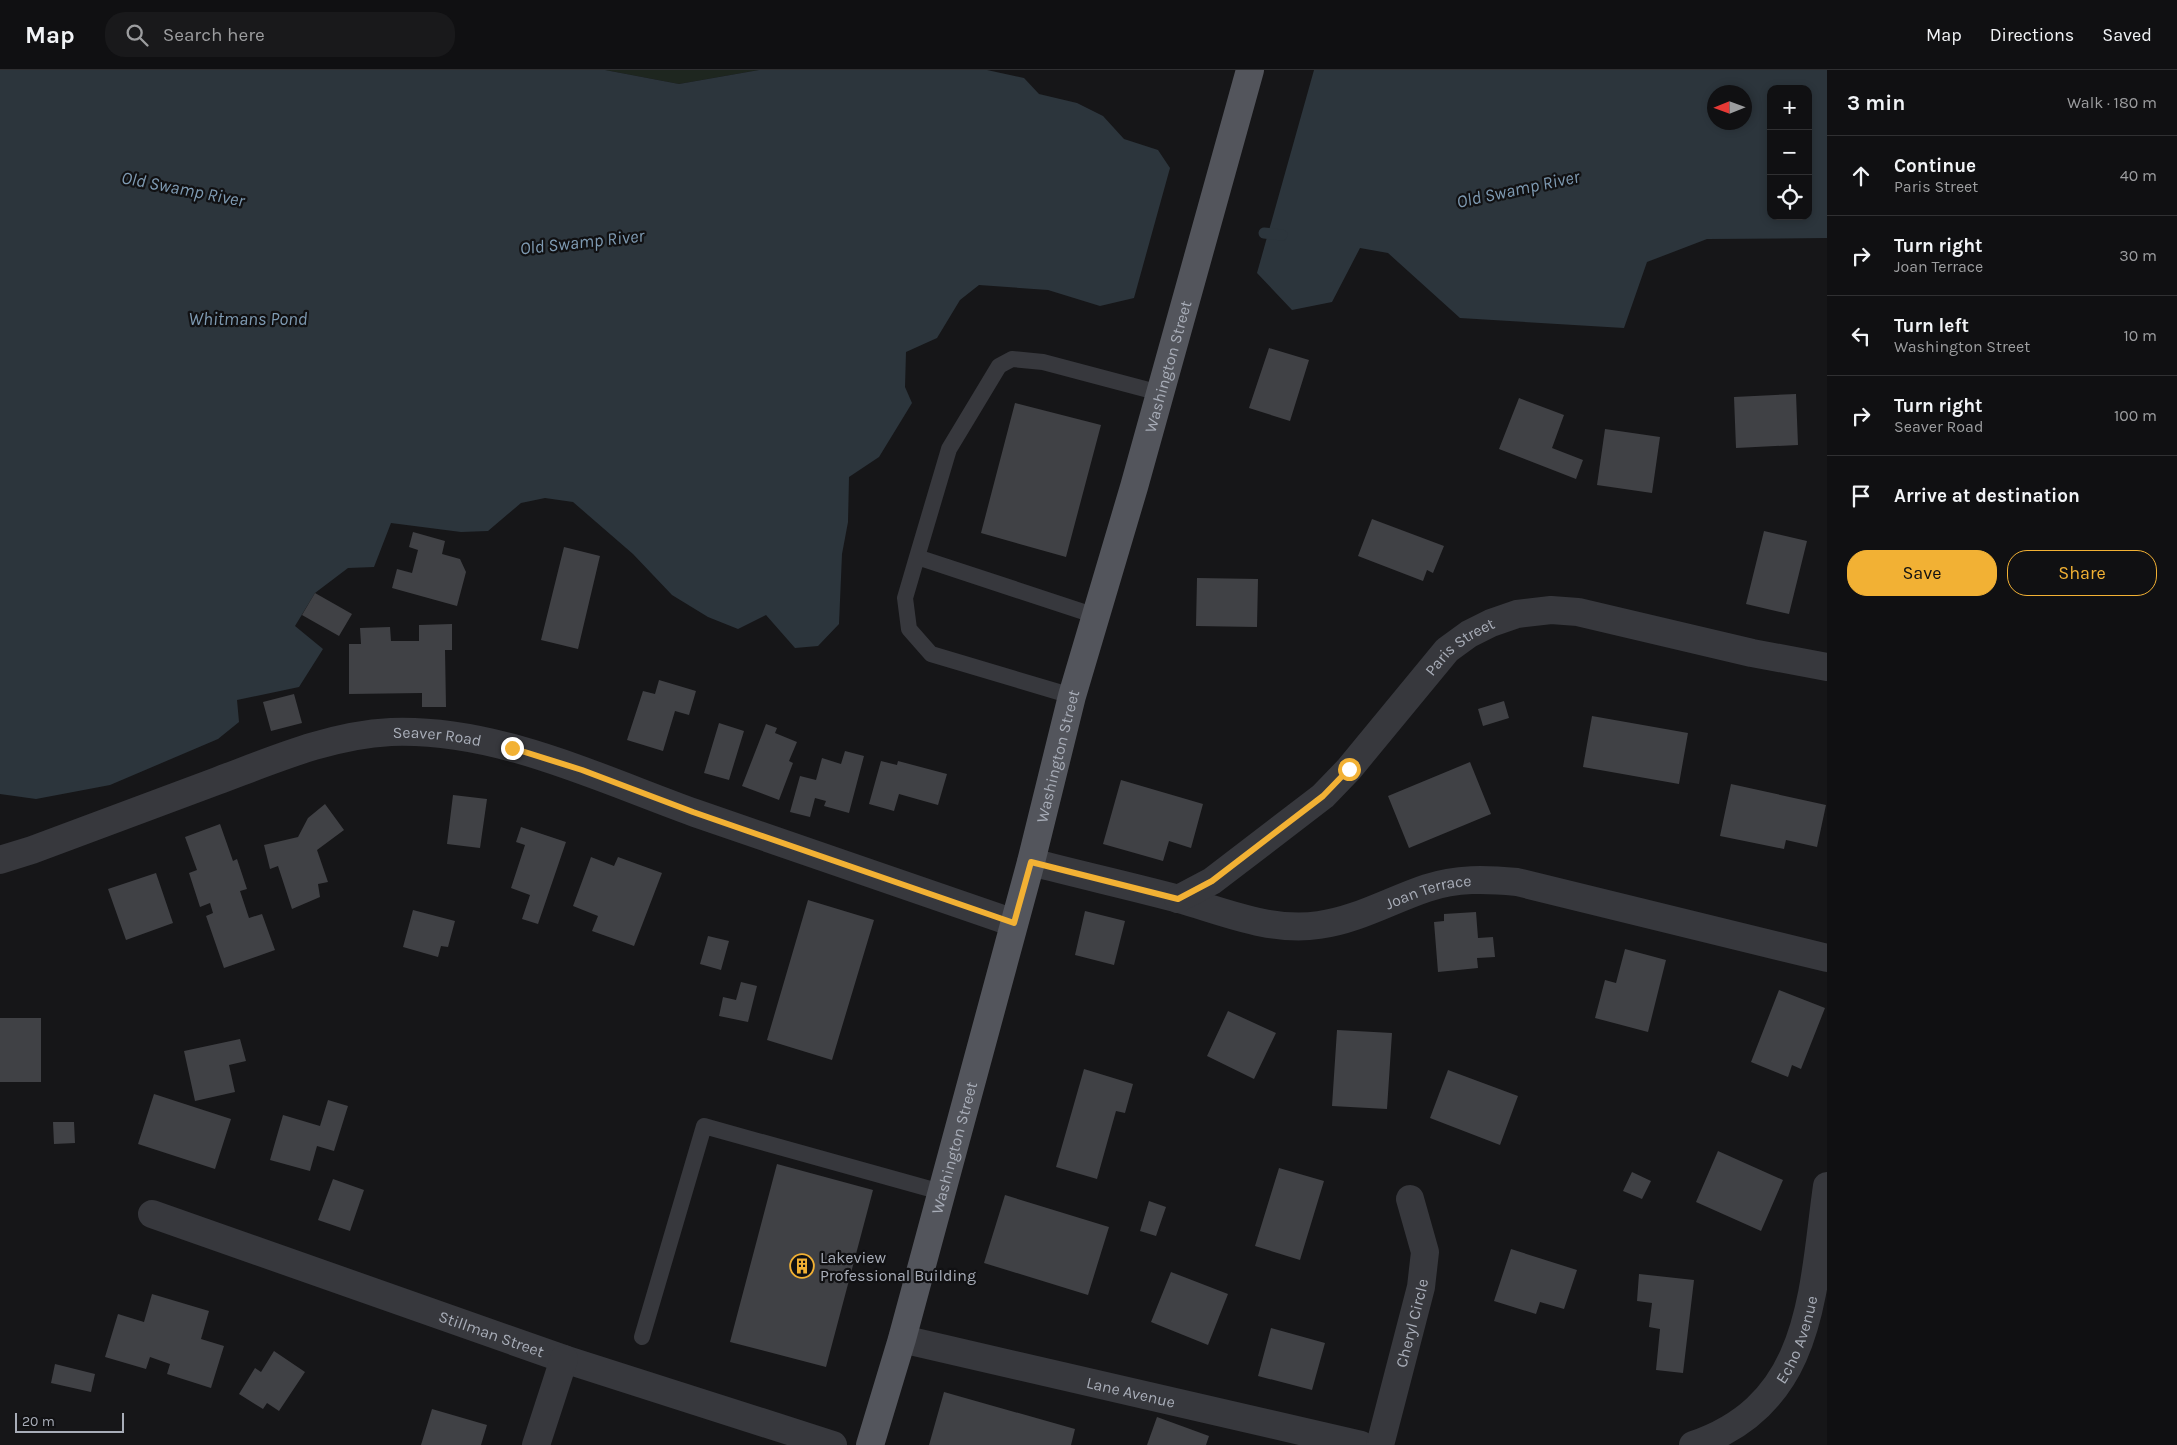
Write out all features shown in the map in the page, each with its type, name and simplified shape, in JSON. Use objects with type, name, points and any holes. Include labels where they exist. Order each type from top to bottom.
[{"type":"main road","name":"Washington Street","points":[[870,1445],[902,1339],[1031,862],[1072,696],[1160,393],[1250,70]]},
{"type":"street","name":"Paris Street","points":[[1178,899],[1212,881],[1323,796],[1349,769],[1447,650],[1469,634],[1491,623],[1517,614],[1551,610],[1578,612],[1752,653],[1827,667]]},
{"type":"street","name":"Seaver Road","points":[[0,860],[32,850],[294,752],[339,738],[391,732],[449,735],[512,748],[582,770],[693,812],[1014,923]]},
{"type":"street","name":"Joan Terrace","points":[[1031,862],[1178,899],[1261,923],[1302,926],[1346,920],[1428,888],[1454,881],[1484,878],[1517,882],[1827,958]]},
{"type":"street","name":"Echo Avenue","points":[[1693,1445],[1732,1428],[1753,1412],[1771,1394],[1787,1372],[1800,1346],[1808,1318],[1827,1186]]},
{"type":"street","name":"Cheryl Circle","points":[[1380,1445],[1421,1287],[1425,1252],[1410,1199]]},
{"type":"street","name":"Stillman Street","points":[[152,1214],[564,1359],[833,1445]]},
{"type":"street","name":"Lane Avenue","points":[[902,1339],[1361,1445]]},
{"type":"street","points":[[536,1445],[564,1359]]},
{"type":"lane","points":[[1072,696],[931,654],[909,629],[905,598],[916,557],[949,448],[999,366],[1012,359],[1043,362],[1160,393]]},
{"type":"lane","points":[[916,557],[1096,616]]},
{"type":"lane","points":[[642,1338],[704,1126],[941,1192]]},
{"type":"shaded area","points":[[605,70],[759,70],[679,84]]},
{"type":"water","name":"Whitmans Pond","points":[[0,70],[605,70],[679,84],[759,70],[987,70],[1024,78],[1039,94],[1077,103],[1103,116],[1124,139],[1158,150],[1170,168],[1134,298],[1100,306],[1048,290],[979,285],[960,300],[937,338],[906,352],[905,387],[912,403],[879,457],[849,477],[848,522],[842,554],[839,624],[818,646],[795,648],[766,615],[738,629],[708,617],[672,595],[633,554],[573,502],[545,498],[521,503],[488,531],[461,532],[391,523],[374,567],[348,568],[315,593],[295,626],[323,649],[299,687],[237,700],[239,722],[218,739],[110,785],[36,799],[0,794]]},
{"type":"water","points":[[1314,70],[1827,70],[1827,238],[1707,239],[1647,262],[1624,328],[1460,318],[1388,253],[1360,248],[1332,302],[1292,310],[1257,273]]},
{"type":"building","points":[[1269,348],[1309,360],[1290,421],[1249,408]]},
{"type":"building","points":[[1796,394],[1798,445],[1736,448],[1734,397]]},
{"type":"building","points":[[1519,398],[1564,415],[1552,448],[1583,460],[1576,479],[1499,449]]},
{"type":"building","points":[[1015,403],[1101,425],[1066,557],[981,533]]},
{"type":"building","points":[[1605,429],[1660,437],[1652,493],[1597,485]]},
{"type":"building","points":[[1372,519],[1444,546],[1433,573],[1427,570],[1423,581],[1358,556]]},
{"type":"building","points":[[1764,531],[1807,541],[1789,614],[1746,604]]},
{"type":"building","points":[[413,532],[445,541],[442,554],[460,559],[466,572],[457,606],[392,588],[397,569],[412,573],[418,550],[409,547]]},
{"type":"building","points":[[564,547],[600,556],[578,649],[541,640]]},
{"type":"building","points":[[1197,578],[1258,579],[1257,627],[1196,626]]},
{"type":"building","points":[[315,593],[352,614],[339,636],[302,615]]},
{"type":"building","points":[[452,624],[452,650],[445,650],[446,707],[422,707],[422,693],[349,694],[349,644],[361,644],[360,628],[390,627],[391,641],[419,641],[419,625]]},
{"type":"building","points":[[659,680],[696,691],[689,715],[675,711],[663,751],[627,740],[643,691],[655,694]]},
{"type":"building","points":[[294,694],[302,723],[271,731],[263,702]]},
{"type":"building","points":[[1504,701],[1509,718],[1483,726],[1478,709]]},
{"type":"building","points":[[1592,716],[1688,733],[1679,784],[1583,767]]},
{"type":"building","points":[[719,723],[744,731],[729,780],[704,773]]},
{"type":"building","points":[[766,724],[777,728],[775,733],[797,742],[789,761],[793,763],[779,800],[742,786]]},
{"type":"building","points":[[845,751],[864,756],[849,813],[824,806],[826,801],[815,798],[810,817],[790,812],[800,776],[816,780],[822,758],[841,764]]},
{"type":"building","points":[[881,761],[897,765],[898,761],[947,774],[938,805],[899,794],[894,811],[869,804]]},
{"type":"building","points":[[1470,762],[1491,814],[1409,848],[1388,796]]},
{"type":"building","points":[[1121,780],[1203,804],[1191,848],[1169,841],[1163,861],[1103,844]]},
{"type":"building","points":[[1731,784],[1826,805],[1817,847],[1786,840],[1784,849],[1720,836]]},
{"type":"building","points":[[453,795],[487,799],[480,848],[447,844]]},
{"type":"building","points":[[325,804],[344,830],[317,850],[328,882],[318,884],[320,897],[292,909],[278,866],[270,869],[264,845],[298,837],[308,818]]},
{"type":"building","points":[[220,824],[233,861],[237,859],[247,889],[240,891],[249,918],[262,914],[275,950],[224,968],[206,916],[213,913],[210,903],[200,907],[189,873],[197,870],[185,837]]},
{"type":"building","points":[[521,827],[566,842],[538,924],[522,919],[530,895],[511,888],[525,845],[516,842]]},
{"type":"building","points":[[591,857],[614,866],[618,857],[662,873],[634,946],[592,931],[598,916],[573,906]]},
{"type":"building","points":[[156,873],[173,923],[126,940],[108,889]]},
{"type":"building","points":[[808,900],[874,920],[832,1060],[767,1040]]},
{"type":"building","points":[[413,910],[455,921],[448,947],[441,946],[438,957],[403,947]]},
{"type":"building","points":[[1085,911],[1125,921],[1114,965],[1075,955]]},
{"type":"building","points":[[1476,912],[1478,938],[1493,937],[1495,957],[1477,958],[1478,968],[1438,972],[1434,922],[1444,921],[1444,914]]},
{"type":"building","points":[[708,936],[729,941],[721,970],[700,964]]},
{"type":"building","points":[[1625,949],[1666,960],[1648,1032],[1595,1018],[1605,980],[1616,983]]},
{"type":"building","points":[[741,982],[757,986],[748,1022],[719,1016],[723,997],[736,1000]]},
{"type":"building","points":[[1779,990],[1825,1008],[1801,1069],[1792,1065],[1788,1077],[1751,1062]]},
{"type":"building","points":[[1228,1011],[1276,1033],[1254,1079],[1207,1056]]},
{"type":"building","points":[[0,1018],[41,1018],[41,1082],[0,1082]]},
{"type":"building","points":[[1337,1030],[1392,1033],[1387,1109],[1332,1106]]},
{"type":"building","points":[[240,1039],[246,1061],[229,1065],[235,1092],[195,1101],[184,1051]]},
{"type":"building","points":[[1084,1069],[1133,1084],[1125,1113],[1116,1111],[1097,1179],[1056,1167]]},
{"type":"building","points":[[1448,1070],[1518,1096],[1500,1145],[1430,1118]]},
{"type":"building","points":[[154,1094],[231,1119],[215,1169],[138,1144]]},
{"type":"building","points":[[328,1100],[348,1106],[334,1151],[317,1146],[310,1171],[270,1160],[283,1115],[320,1126]]},
{"type":"building","points":[[53,1122],[74,1122],[75,1143],[54,1144]]},
{"type":"building","points":[[1718,1151],[1783,1180],[1761,1231],[1696,1202]]},
{"type":"building","name":"Lakeview Professional Building","points":[[777,1164],[873,1190],[826,1367],[730,1342]]},
{"type":"building","points":[[1279,1168],[1324,1181],[1300,1260],[1255,1246]]},
{"type":"building","points":[[1632,1172],[1651,1181],[1642,1199],[1623,1191]]},
{"type":"building","points":[[333,1179],[364,1190],[350,1231],[318,1220]]},
{"type":"building","points":[[1005,1195],[1109,1227],[1088,1295],[984,1263]]},
{"type":"building","points":[[1149,1201],[1166,1207],[1156,1236],[1140,1231]]},
{"type":"building","points":[[1511,1249],[1577,1270],[1564,1309],[1540,1302],[1536,1314],[1494,1301]]},
{"type":"building","points":[[1171,1272],[1228,1294],[1208,1345],[1151,1322]]},
{"type":"building","points":[[1639,1274],[1694,1280],[1683,1373],[1656,1370],[1660,1329],[1649,1327],[1652,1303],[1637,1301]]},
{"type":"building","points":[[152,1294],[209,1311],[201,1339],[224,1346],[211,1388],[167,1374],[170,1364],[150,1357],[146,1369],[105,1357],[118,1314],[144,1322]]},
{"type":"building","points":[[1271,1328],[1325,1343],[1312,1390],[1258,1376]]},
{"type":"building","points":[[274,1351],[305,1372],[279,1411],[267,1403],[263,1409],[239,1394],[255,1368],[261,1372]]},
{"type":"building","points":[[55,1364],[95,1374],[91,1392],[51,1383]]},
{"type":"building","points":[[944,1392],[1075,1429],[1071,1445],[929,1445]]},
{"type":"building","points":[[432,1409],[487,1425],[481,1445],[421,1445]]},
{"type":"building","points":[[1157,1417],[1209,1436],[1206,1445],[1147,1445]]},
{"type":"waterway","name":"Old Swamp River","points":[[1264,233],[1282,235]]},
{"type":"place","name":"Lakeview Professional Building","points":[[802,1266]]},
{"type":"route","points":[[512,748],[582,770],[693,812],[1014,923],[1031,862],[1178,899],[1212,881],[1323,796],[1349,769]]}]
